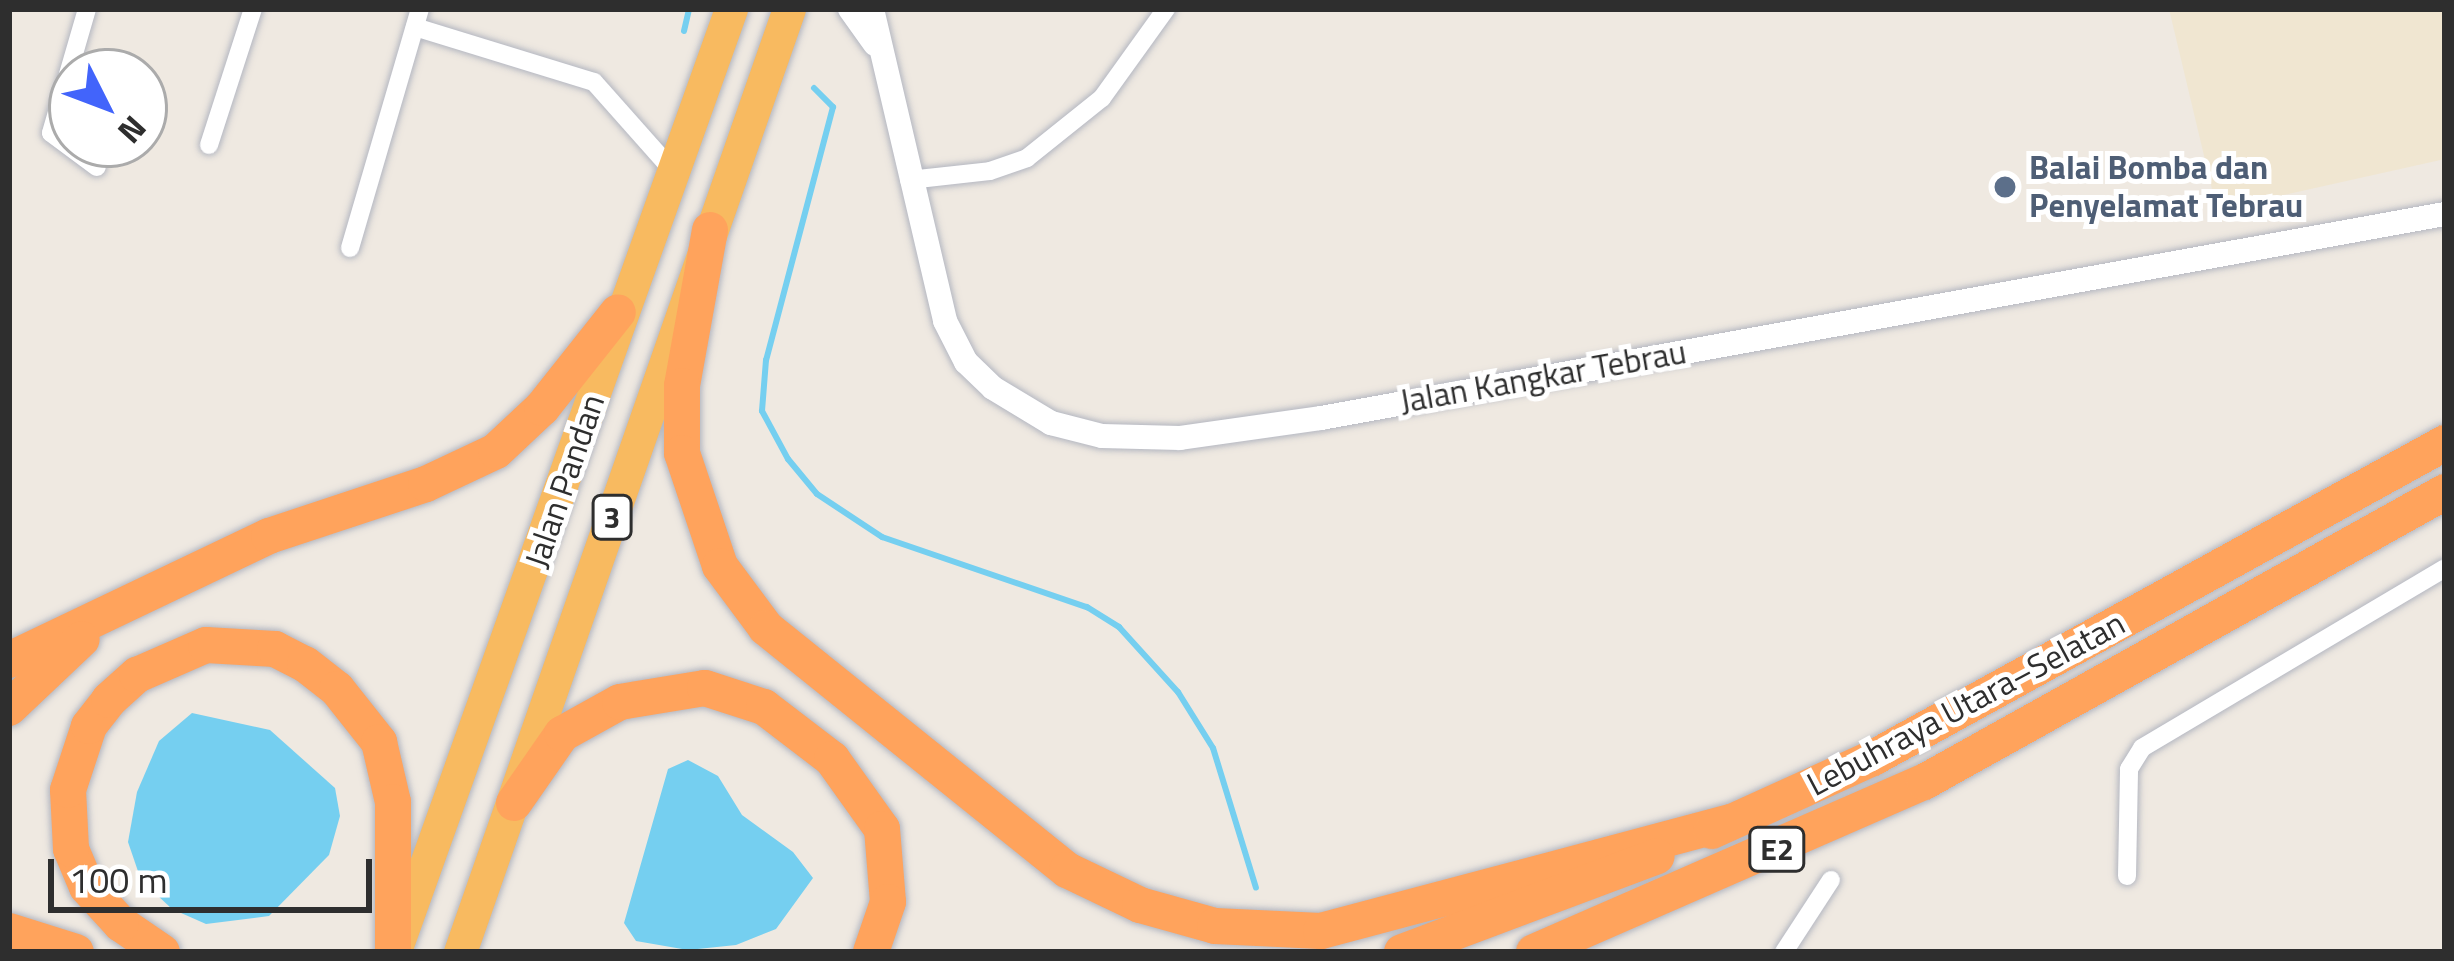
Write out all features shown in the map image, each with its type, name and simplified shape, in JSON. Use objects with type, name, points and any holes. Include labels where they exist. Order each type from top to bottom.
[{"type":"highway","name":"Jalan Pandan","points":[[393,952],[584,434],[617,312],[731,9]]},
{"type":"highway","name":"Jalan Pandan","points":[[460,952],[710,230],[791,11]]},
{"type":"highway","points":[[710,230],[682,386],[682,453],[720,566],[766,628],[1067,870],[1141,905],[1215,926],[1321,931],[1731,822]]},
{"type":"highway","points":[[9,660],[181,574],[496,451],[542,407],[617,312]]},
{"type":"highway","name":"Lebuhraya Utara–Selatan","points":[[1402,952],[1613,876],[1873,758],[2445,442]]},
{"type":"highway","name":"Lebuhraya Utara–Selatan","points":[[1534,952],[1924,782],[2445,492]]},
{"type":"highway","points":[[9,707],[81,640],[181,574]]},
{"type":"highway","points":[[162,952],[121,924],[80,875],[66,819],[75,759],[89,726],[136,675],[206,645],[274,649],[305,664],[338,689],[379,742],[393,802],[393,952]]},
{"type":"highway","points":[[514,803],[562,734],[620,701],[706,688],[764,707],[832,759],[882,830],[888,902],[871,952]]},
{"type":"highway","points":[[9,931],[76,952]]},
{"type":"street","points":[[75,48],[87,9]]},
{"type":"street","points":[[209,145],[253,9]]},
{"type":"street","name":"Jalan Kangkar Tebrau","points":[[850,9],[885,62]]},
{"type":"street","name":"Jalan Kangkar Tebrau","points":[[872,9],[928,272],[966,362],[1051,423],[1102,436],[1180,439],[2445,214]]},
{"type":"street","points":[[909,180],[990,171],[1027,158],[1102,98],[1166,9]]},
{"type":"street","points":[[350,248],[417,18],[594,82],[673,171]]},
{"type":"street","points":[[2127,876],[2129,769],[2143,748],[2445,568]]},
{"type":"street","points":[[1784,952],[1831,880]]},
{"type":"shaded area","points":[[2169,9],[2445,9],[2445,159],[2217,210]]},
{"type":"water","points":[[192,713],[270,730],[335,788],[340,816],[329,855],[269,916],[206,924],[172,909],[141,880],[128,842],[137,792],[159,741]]},
{"type":"water","points":[[688,760],[718,776],[742,815],[793,852],[813,878],[776,929],[736,945],[688,950],[636,941],[624,923],[668,769]]},
{"type":"waterway","points":[[684,31],[689,9]]},
{"type":"waterway","points":[[814,88],[833,107],[766,360],[762,411],[788,459],[817,494],[882,537],[1087,607],[1119,627],[1178,692],[1213,748],[1256,888]]},
{"type":"place","name":"Balai Bomba dan Penyelamat Tebrau","points":[[2005,187]]}]
